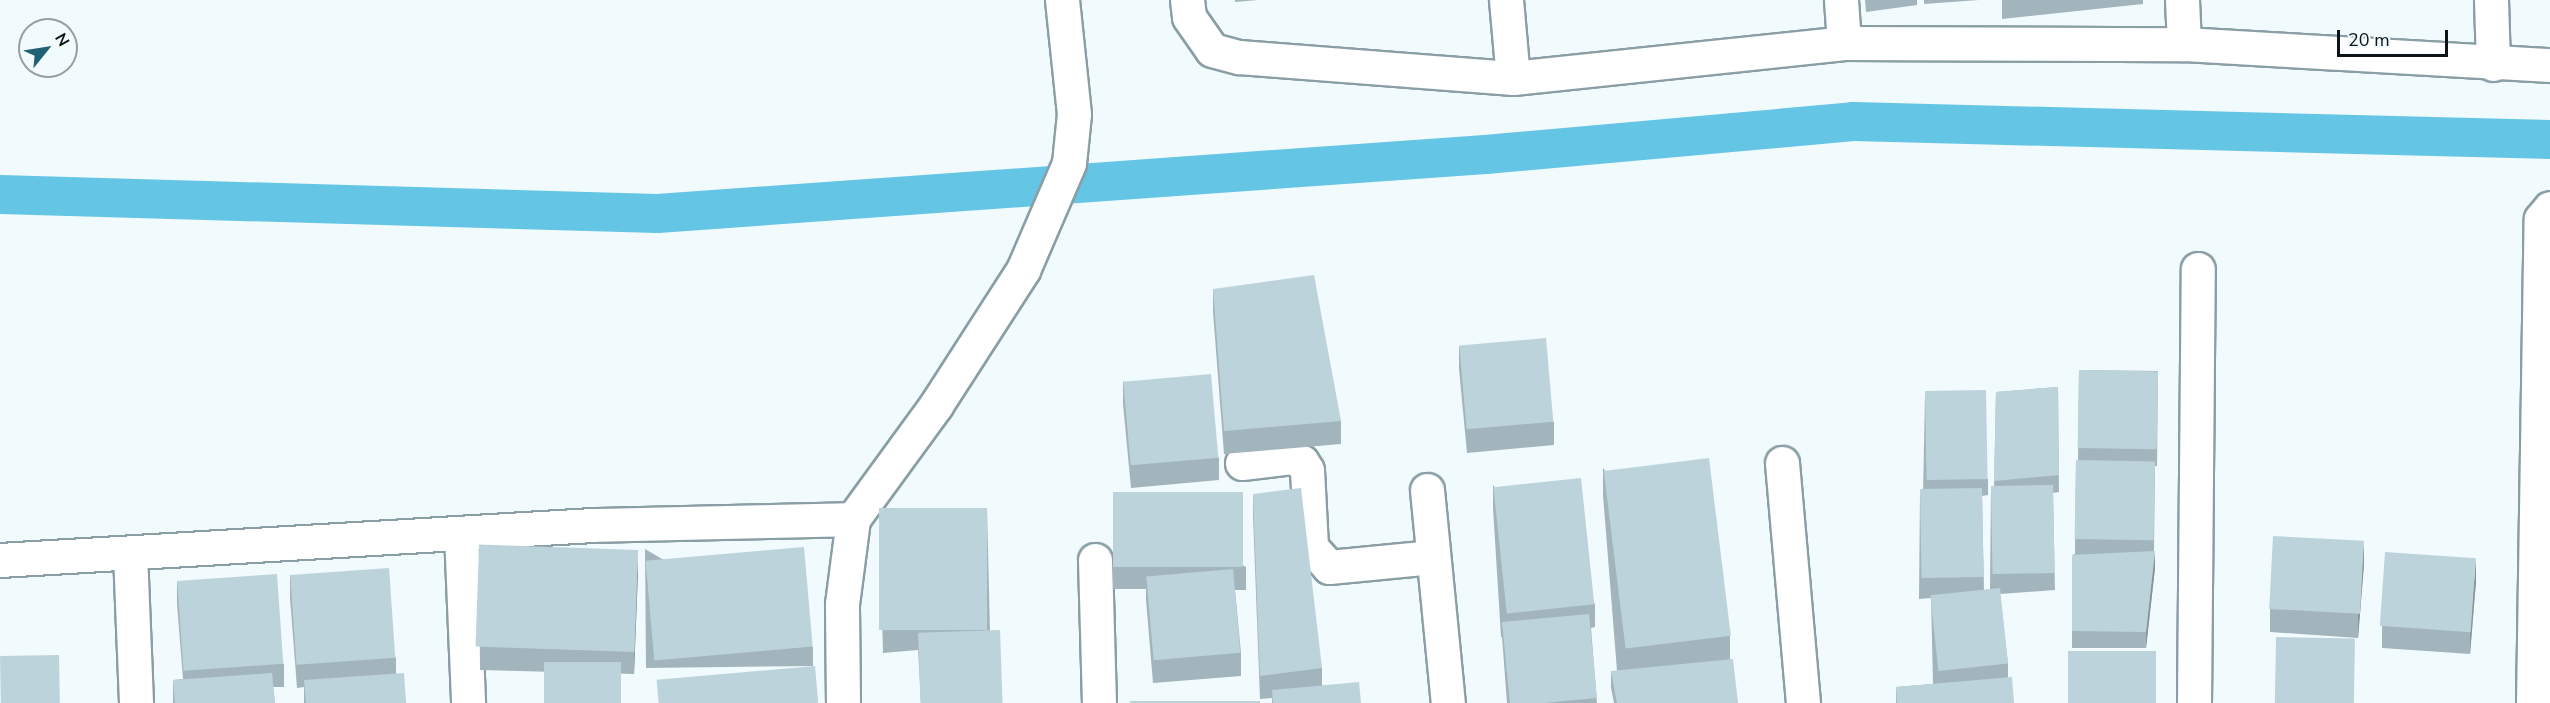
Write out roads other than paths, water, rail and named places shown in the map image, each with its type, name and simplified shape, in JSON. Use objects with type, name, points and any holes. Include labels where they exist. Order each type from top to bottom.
[{"type":"street","points":[[843,703],[842,604],[853,519],[936,405],[1042,233],[1069,163],[1074,114],[1062,0]]},
{"type":"street","points":[[1187,0],[1189,17],[1212,50],[1239,57],[1513,78],[1844,43],[2184,44],[2493,64],[2550,65]]},
{"type":"street","points":[[1506,0],[1513,78]]},
{"type":"street","points":[[1841,0],[1844,43]]},
{"type":"street","points":[[2182,0],[2184,44]]},
{"type":"street","points":[[2492,0],[2493,64]]},
{"type":"street","points":[[2533,703],[2541,219],[2550,208]]},
{"type":"street","points":[[2194,703],[2198,269]]},
{"type":"street","points":[[1242,463],[1292,457],[1302,462],[1307,470],[1311,547],[1329,567],[1433,557]]},
{"type":"street","points":[[1782,463],[1803,703]]},
{"type":"street","points":[[1427,490],[1448,703]]},
{"type":"street","points":[[0,560],[461,533],[853,519]]},
{"type":"street","points":[[461,533],[468,703]]},
{"type":"street","points":[[130,553],[136,703]]},
{"type":"street","points":[[1095,560],[1099,703]]},
{"type":"waterway","points":[[0,194],[657,213],[1485,154],[1853,121],[2550,139]]}]
